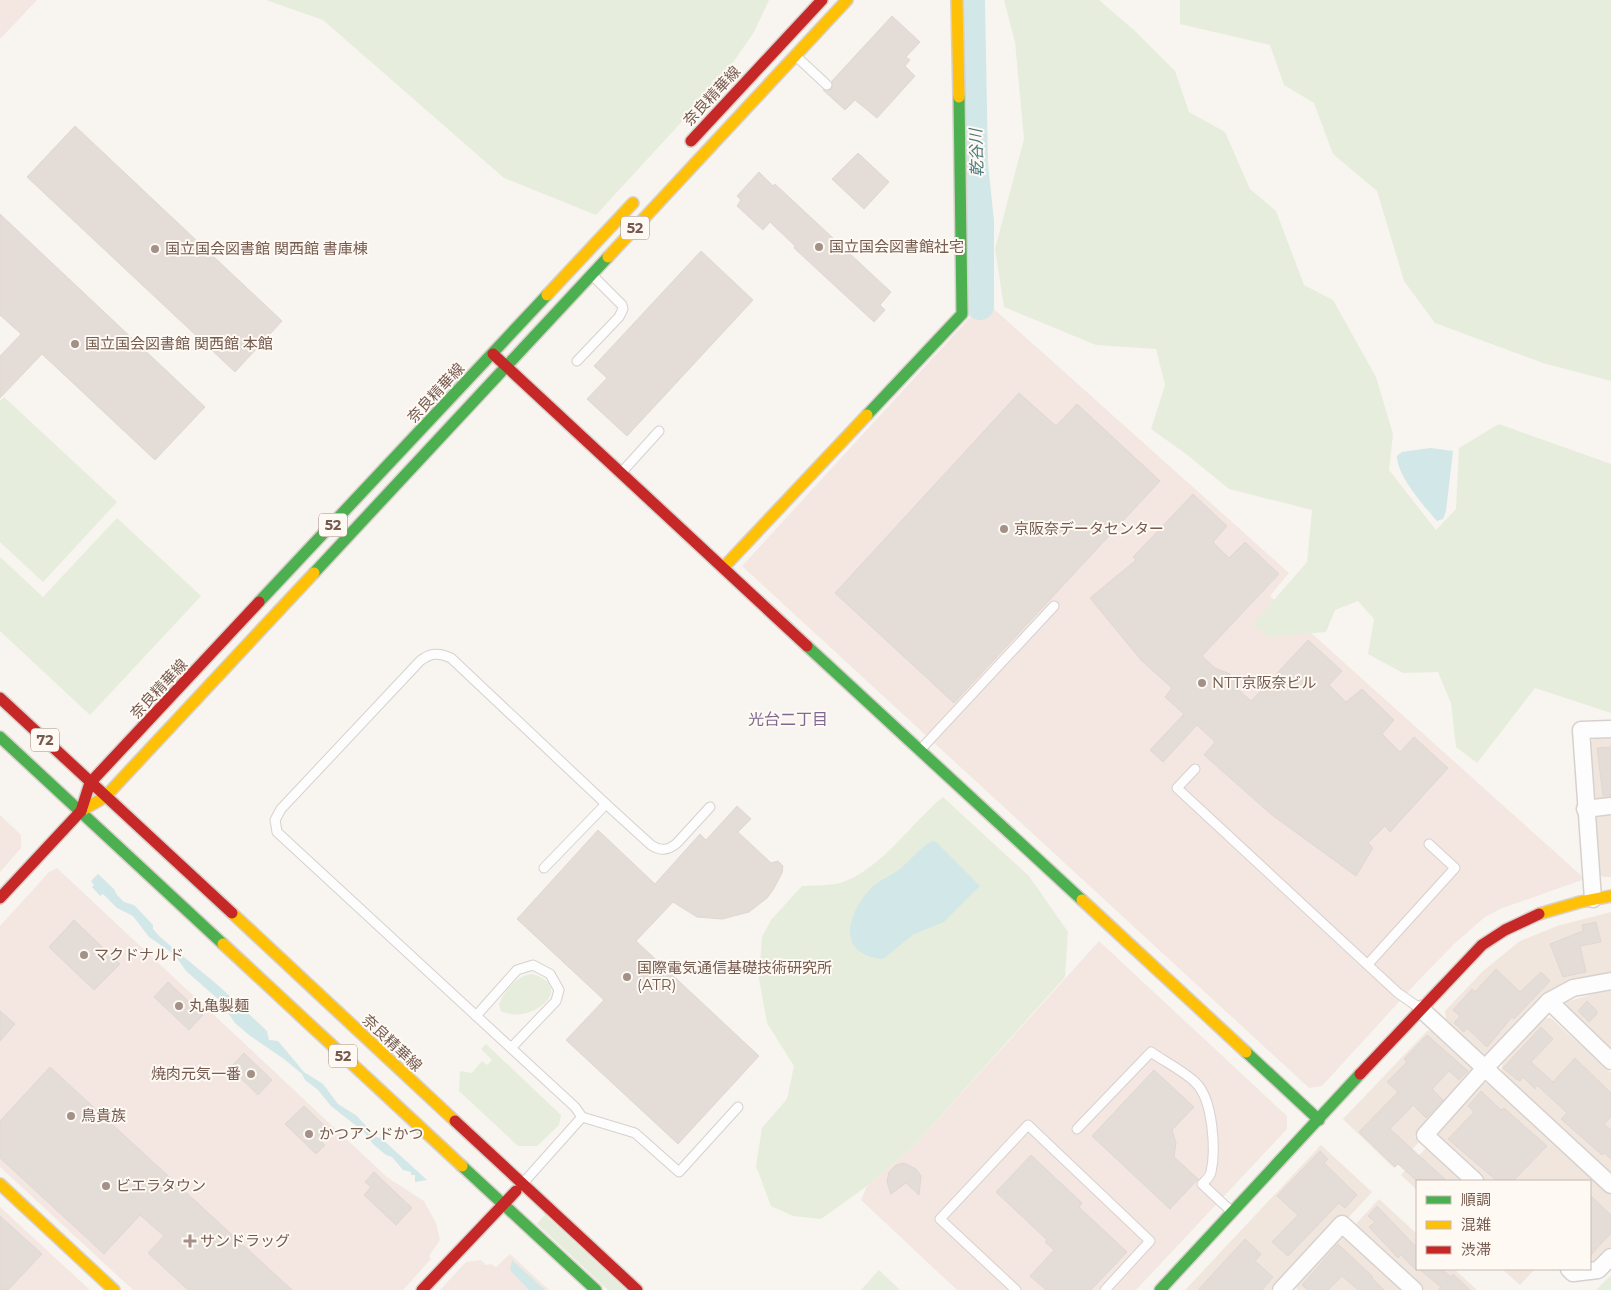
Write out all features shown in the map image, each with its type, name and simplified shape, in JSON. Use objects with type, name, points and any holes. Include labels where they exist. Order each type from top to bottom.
[{"type":"main road","name":"奈良精華線","points":[[685,147],[822,0]]},
{"type":"main road","name":"52","points":[[596,1290],[81,811],[105,797],[508,367],[847,0]]},
{"type":"main road","points":[[723,568],[962,314],[957,0]]},
{"type":"main road","name":"奈良精華線","points":[[81,811],[90,783],[639,197]]},
{"type":"main road","points":[[493,354],[1319,1120]]},
{"type":"main road","name":"72","points":[[0,698],[105,797]]},
{"type":"main road","name":"72","points":[[0,736],[81,811]]},
{"type":"main road","name":"奈良精華線","points":[[105,797],[637,1290]]},
{"type":"main road","points":[[0,898],[81,811]]},
{"type":"main road","points":[[1160,1290],[1421,1009],[1490,939],[1519,921],[1593,899],[1611,896]]},
{"type":"main road","points":[[0,1184],[114,1290]]},
{"type":"main road","points":[[422,1290],[522,1184]]},
{"type":"street","points":[[1593,899],[1585,809],[1581,730],[1611,729]]},
{"type":"street","points":[[1585,809],[1611,806]]},
{"type":"street","points":[[1473,1180],[1425,1135],[1484,1068],[1549,1001],[1573,988],[1611,981]]},
{"type":"street","points":[[1549,1001],[1611,1061]]},
{"type":"street","points":[[1421,1009],[1611,1185]]},
{"type":"street","points":[[1281,1290],[1342,1224],[1414,1290]]},
{"type":"street","points":[[1570,1270],[1573,1273],[1598,1270],[1611,1256]]},
{"type":"lane","points":[[796,56],[827,85]]},
{"type":"lane","points":[[577,361],[619,317],[623,309],[622,305],[592,275]]},
{"type":"lane","points":[[620,473],[658,431]]},
{"type":"lane","points":[[920,751],[1054,606]]},
{"type":"lane","points":[[710,807],[671,848],[657,849],[606,804],[451,658],[436,653],[420,661],[281,809],[275,820],[277,832],[575,1107],[582,1117],[635,1133],[679,1172],[738,1107]]},
{"type":"lane","points":[[1195,769],[1177,788],[1398,993],[1421,1009]]},
{"type":"lane","points":[[544,868],[606,804]]},
{"type":"lane","points":[[1368,964],[1455,868],[1429,844]]},
{"type":"lane","points":[[476,1016],[517,970],[533,965],[550,974],[559,990],[556,1001],[511,1048]]},
{"type":"lane","points":[[1077,1129],[1151,1052],[1196,1083],[1206,1099],[1213,1135],[1211,1174],[1202,1184],[1232,1213]]},
{"type":"lane","points":[[522,1184],[582,1117]]},
{"type":"lane","points":[[1016,1290],[940,1219],[1028,1125],[1150,1241],[1105,1290]]},
{"type":"shaded area","points":[[0,0],[37,0],[0,39]]},
{"type":"shaded area","points":[[985,301],[1289,573],[1270,596],[1585,879],[1500,909],[1485,917],[1454,944],[1419,980],[1322,1086],[1309,1088],[742,566]]},
{"type":"shaded area","points":[[1430,448],[1453,451],[1446,511],[1443,519],[1437,521],[1406,481],[1398,464],[1397,456],[1402,452]]},
{"type":"shaded area","points":[[1597,735],[1611,735],[1611,799],[1599,800],[1591,794],[1589,744]]},
{"type":"shaded area","points":[[1611,813],[1611,877],[1604,877],[1596,873],[1592,822],[1599,814]]},
{"type":"shaded area","points":[[0,815],[21,835],[21,848],[0,872]]},
{"type":"shaded area","points":[[932,841],[936,842],[980,886],[944,922],[914,934],[883,959],[860,952],[851,940],[850,932],[854,914],[863,898],[874,885],[900,869]]},
{"type":"shaded area","points":[[57,868],[388,1178],[424,1201],[436,1223],[440,1240],[429,1256],[431,1259],[403,1290],[133,1290],[0,1167],[0,926],[49,872]]},
{"type":"shaded area","points":[[98,874],[114,889],[124,902],[134,905],[153,925],[153,929],[160,937],[220,987],[267,1031],[269,1040],[278,1041],[304,1072],[323,1084],[338,1104],[357,1116],[376,1137],[381,1138],[427,1180],[415,1182],[415,1175],[411,1175],[411,1172],[403,1170],[392,1157],[386,1155],[373,1144],[364,1132],[331,1106],[318,1090],[305,1080],[302,1074],[235,1023],[219,1000],[186,971],[175,955],[149,937],[133,916],[117,908],[103,894],[100,896],[92,887],[94,885],[91,881]]},
{"type":"shaded area","points":[[1611,912],[1611,977],[1596,978],[1492,1054],[1482,1056],[1446,1021],[1445,1011],[1483,971],[1520,941],[1557,926]]},
{"type":"shaded area","points":[[1099,941],[1287,1116],[1287,1129],[1136,1290],[957,1290],[861,1200],[867,1186],[913,1147]]},
{"type":"shaded area","points":[[1611,991],[1611,1054],[1564,1010],[1566,1002],[1596,993]]},
{"type":"shaded area","points":[[1542,1018],[1551,1018],[1611,1073],[1611,1175],[1501,1073],[1502,1064]]},
{"type":"shaded area","points":[[1436,1030],[1472,1065],[1473,1073],[1414,1136],[1420,1141],[1394,1168],[1343,1119],[1427,1031]]},
{"type":"shaded area","points":[[1481,1083],[1493,1083],[1611,1193],[1611,1248],[1601,1259],[1591,1264],[1591,1180],[1483,1180],[1435,1136]]},
{"type":"shaded area","points":[[1321,1145],[1372,1192],[1348,1218],[1342,1215],[1272,1290],[1185,1290]]},
{"type":"shaded area","points":[[1427,1147],[1464,1180],[1416,1180],[1416,1189],[1401,1175]]},
{"type":"shaded area","points":[[1379,1199],[1416,1233],[1416,1270],[1455,1270],[1477,1290],[1424,1290],[1355,1225]]},
{"type":"shaded area","points":[[0,1207],[90,1290],[0,1290]]},
{"type":"shaded area","points":[[1338,1238],[1350,1238],[1405,1290],[1297,1290],[1296,1284]]},
{"type":"shaded area","points":[[510,1254],[549,1290],[440,1290],[466,1262],[481,1260],[486,1265],[491,1264],[496,1267]]},
{"type":"shaded area","points":[[512,1260],[545,1290],[529,1290],[510,1270]]},
{"type":"shaded area","points":[[1503,1270],[1534,1270],[1520,1285]]},
{"type":"green space","points":[[266,0],[769,0],[754,32],[723,77],[596,215],[504,178],[323,20]]},
{"type":"green space","points":[[1004,0],[1099,0],[1136,32],[1175,71],[1189,112],[1225,132],[1250,189],[1276,211],[1304,285],[1333,300],[1376,377],[1393,434],[1389,470],[1436,530],[1456,509],[1459,448],[1499,424],[1611,464],[1611,713],[1535,688],[1477,763],[1456,747],[1451,703],[1438,672],[1403,673],[1368,654],[1374,619],[1358,601],[1335,610],[1326,632],[1270,637],[1252,625],[1307,562],[1312,510],[1229,489],[1186,454],[1151,429],[1165,385],[1156,349],[1096,345],[1004,307],[995,249],[1024,139],[1015,42]]},
{"type":"green space","points":[[1180,0],[1611,0],[1611,381],[1543,363],[1435,323],[1404,281],[1377,191],[1333,154],[1314,103],[1284,85],[1270,45],[1180,24]]},
{"type":"green space","points":[[4,397],[117,502],[43,582],[0,542],[0,401]]},
{"type":"green space","points":[[117,518],[201,596],[90,715],[0,631],[0,557],[43,597]]},
{"type":"green space","points":[[943,797],[1029,876],[1068,932],[1065,977],[913,1147],[867,1186],[821,1219],[793,1216],[771,1206],[756,1166],[762,1128],[787,1099],[794,1066],[767,1023],[759,979],[762,937],[771,920],[802,886],[836,884],[855,877],[882,857]]},
{"type":"green space","points":[[532,974],[545,980],[551,987],[550,995],[545,1003],[525,1013],[513,1014],[501,1011],[499,1004],[508,989],[517,980]]},
{"type":"green space","points":[[486,1044],[561,1115],[559,1125],[537,1146],[518,1146],[459,1091],[460,1071],[472,1073],[482,1061],[487,1065],[492,1060],[481,1049]]},
{"type":"green space","points":[[545,1215],[626,1290],[608,1290],[537,1224]]},
{"type":"green space","points":[[879,1270],[900,1290],[861,1290]]},
{"type":"green space","points":[[1611,1275],[1611,1290],[1596,1290]]},
{"type":"building","points":[[892,16],[920,42],[906,57],[910,60],[905,66],[915,76],[877,118],[855,100],[845,110],[823,90],[832,89],[832,81]]},
{"type":"building","name":"国立国会図書館 関西館 書庫棟","points":[[75,126],[282,321],[235,372],[27,177]]},
{"type":"building","points":[[858,153],[889,182],[864,209],[832,179]]},
{"type":"building","name":"国立国会図書館社宅","points":[[759,172],[773,186],[775,184],[891,292],[880,305],[885,310],[874,322],[794,248],[795,246],[770,222],[763,230],[737,206],[741,200],[737,196]]},
{"type":"building","name":"国立国会図書館 関西館 本館","points":[[0,214],[205,407],[155,460],[42,354],[0,398],[0,356],[21,334],[0,315]]},
{"type":"building","points":[[701,251],[753,300],[627,436],[587,399],[607,378],[594,366]]},
{"type":"building","name":"京阪奈データセンター","points":[[1019,393],[1056,426],[1077,404],[1160,481],[954,703],[835,593]]},
{"type":"building","name":"NTT京阪奈ビル","points":[[1193,494],[1227,526],[1213,542],[1229,558],[1245,542],[1279,574],[1202,656],[1215,668],[1230,674],[1239,690],[1251,701],[1308,640],[1342,671],[1329,685],[1346,702],[1362,689],[1394,720],[1382,734],[1400,752],[1414,737],[1448,768],[1390,832],[1385,826],[1368,843],[1373,848],[1356,876],[1272,815],[1204,755],[1215,742],[1197,725],[1163,762],[1150,750],[1184,714],[1165,697],[1172,688],[1141,660],[1090,598],[1136,560],[1133,557]]},
{"type":"building","points":[[1611,747],[1611,796],[1603,796],[1597,748]]},
{"type":"building","name":"国際電気通信基礎技術研究所 (ATR)","points":[[737,806],[751,819],[738,832],[771,863],[778,861],[783,866],[782,873],[773,890],[767,898],[749,912],[722,919],[697,917],[673,902],[636,941],[759,1056],[678,1144],[566,1040],[604,1000],[517,919],[598,830],[655,884],[700,834],[706,840]]},
{"type":"building","name":"マクドナルド","points":[[74,920],[120,964],[94,990],[49,947]]},
{"type":"building","points":[[1596,922],[1601,942],[1580,946],[1586,972],[1563,977],[1550,944],[1583,931],[1582,925]]},
{"type":"building","points":[[1496,969],[1520,992],[1541,972],[1550,981],[1514,1019],[1512,1017],[1487,1047],[1467,1028],[1464,1032],[1454,1023],[1460,1016],[1453,1010],[1472,989],[1475,992]]},
{"type":"building","name":"丸亀製麺","points":[[168,982],[203,1015],[189,1030],[154,997]]},
{"type":"building","points":[[1587,1001],[1596,1010],[1597,1014],[1589,1022],[1578,1011]]},
{"type":"building","points":[[0,1011],[15,1024],[0,1041]]},
{"type":"building","points":[[1541,1027],[1553,1039],[1531,1062],[1553,1082],[1575,1058],[1611,1093],[1611,1117],[1604,1124],[1611,1130],[1611,1159],[1604,1153],[1602,1155],[1561,1119],[1567,1113],[1537,1085],[1535,1089],[1523,1077],[1520,1081],[1503,1068]]},
{"type":"building","points":[[1427,1035],[1468,1071],[1459,1080],[1449,1071],[1432,1089],[1443,1100],[1426,1118],[1413,1105],[1390,1129],[1446,1180],[1416,1180],[1398,1164],[1395,1167],[1359,1132],[1398,1092],[1387,1082],[1407,1062],[1404,1059]]},
{"type":"building","name":"焼肉元気一番","points":[[244,1053],[272,1080],[258,1095],[230,1068]]},
{"type":"building","name":"ビエラタウン","points":[[50,1067],[292,1290],[188,1290],[148,1253],[164,1236],[140,1215],[104,1254],[0,1158],[0,1121]]},
{"type":"building","points":[[1154,1070],[1194,1107],[1172,1130],[1176,1143],[1174,1157],[1198,1179],[1170,1209],[1092,1136]]},
{"type":"building","points":[[1481,1091],[1501,1110],[1504,1108],[1547,1146],[1514,1180],[1496,1180],[1448,1139],[1474,1112],[1468,1106]]},
{"type":"building","name":"かつアンドかつ","points":[[304,1106],[328,1129],[319,1139],[325,1145],[316,1154],[285,1124]]},
{"type":"building","points":[[1320,1151],[1328,1159],[1324,1163],[1357,1195],[1345,1208],[1339,1203],[1288,1256],[1272,1242],[1298,1215],[1277,1196]]},
{"type":"building","points":[[1031,1155],[1082,1203],[1079,1207],[1127,1252],[1091,1290],[1046,1290],[1030,1276],[1054,1250],[1045,1242],[1047,1240],[996,1192]]},
{"type":"building","points":[[904,1163],[916,1169],[921,1176],[919,1195],[906,1183],[891,1194],[887,1182],[889,1172],[896,1165]]},
{"type":"building","points":[[374,1172],[412,1208],[396,1225],[364,1195],[371,1187],[365,1182]]},
{"type":"building","points":[[1591,1196],[1611,1215],[1611,1233],[1591,1255]]},
{"type":"building","points":[[1377,1206],[1416,1247],[1416,1270],[1401,1255],[1398,1258],[1369,1227],[1375,1222],[1368,1216]]},
{"type":"building","points":[[0,1216],[42,1254],[8,1290],[0,1290]]},
{"type":"building","points":[[1245,1239],[1261,1254],[1255,1261],[1273,1277],[1262,1290],[1198,1290]]},
{"type":"building","points":[[1338,1244],[1384,1290],[1358,1290],[1342,1276],[1328,1290],[1308,1290],[1302,1285]]},
{"type":"building","points":[[1420,1270],[1445,1270],[1451,1277],[1453,1274],[1470,1290],[1438,1290],[1441,1287]]},
{"type":"waterway","name":"乾谷川","points":[[971,0],[974,164],[980,222],[980,306]]},
{"type":"traffic: fast","points":[[867,415],[962,314],[959,97]]},
{"type":"traffic: fast","points":[[314,573],[608,257]]},
{"type":"traffic: fast","points":[[259,602],[547,295]]},
{"type":"traffic: fast","points":[[807,646],[1082,900]]},
{"type":"traffic: fast","points":[[0,737],[223,944]]},
{"type":"traffic: fast","points":[[1246,1052],[1319,1120]]},
{"type":"traffic: fast","points":[[1160,1290],[1360,1074]]},
{"type":"traffic: fast","points":[[462,1166],[596,1290]]},
{"type":"traffic: slow","points":[[608,257],[847,0]]},
{"type":"traffic: slow","points":[[957,0],[959,97]]},
{"type":"traffic: slow","points":[[547,295],[633,203]]},
{"type":"traffic: slow","points":[[723,568],[867,415]]},
{"type":"traffic: slow","points":[[81,811],[105,797],[314,573]]},
{"type":"traffic: slow","points":[[1539,914],[1580,902],[1611,896]]},
{"type":"traffic: slow","points":[[1082,900],[1246,1052]]},
{"type":"traffic: slow","points":[[232,913],[455,1121]]},
{"type":"traffic: slow","points":[[223,944],[462,1166]]},
{"type":"traffic: slow","points":[[0,1184],[114,1290]]},
{"type":"traffic: jam","points":[[691,141],[822,0]]},
{"type":"traffic: jam","points":[[493,354],[807,646]]},
{"type":"traffic: jam","points":[[81,811],[90,783],[259,602]]},
{"type":"traffic: jam","points":[[0,698],[232,913]]},
{"type":"traffic: jam","points":[[0,898],[81,811]]},
{"type":"traffic: jam","points":[[1360,1074],[1482,945],[1505,930],[1539,914]]},
{"type":"traffic: jam","points":[[455,1121],[637,1290]]},
{"type":"traffic: jam","points":[[422,1290],[516,1191]]},
{"type":"place","name":"国立国会図書館社宅","points":[[819,247]]},
{"type":"place","name":"国立国会図書館 関西館 書庫棟","points":[[155,249]]},
{"type":"place","name":"国立国会図書館 関西館 本館","points":[[75,344]]},
{"type":"place","name":"京阪奈データセンター","points":[[1004,529]]},
{"type":"place","name":"NTT京阪奈ビル","points":[[1202,683]]},
{"type":"place","name":"マクドナルド","points":[[84,955]]},
{"type":"place","name":"国際電気通信基礎技術研究所 (ATR)","points":[[627,977]]},
{"type":"place","name":"丸亀製麺","points":[[179,1006]]},
{"type":"place","name":"焼肉元気一番","points":[[251,1074]]},
{"type":"place","name":"鳥貴族","points":[[71,1116]]},
{"type":"place","name":"かつアンドかつ","points":[[309,1134]]},
{"type":"place","name":"ビエラタウン","points":[[106,1186]]},
{"type":"place","name":"サンドラッグ","points":[[190,1241]]},
{"type":"district","name":"光台二丁目","points":[[788,719]]}]
